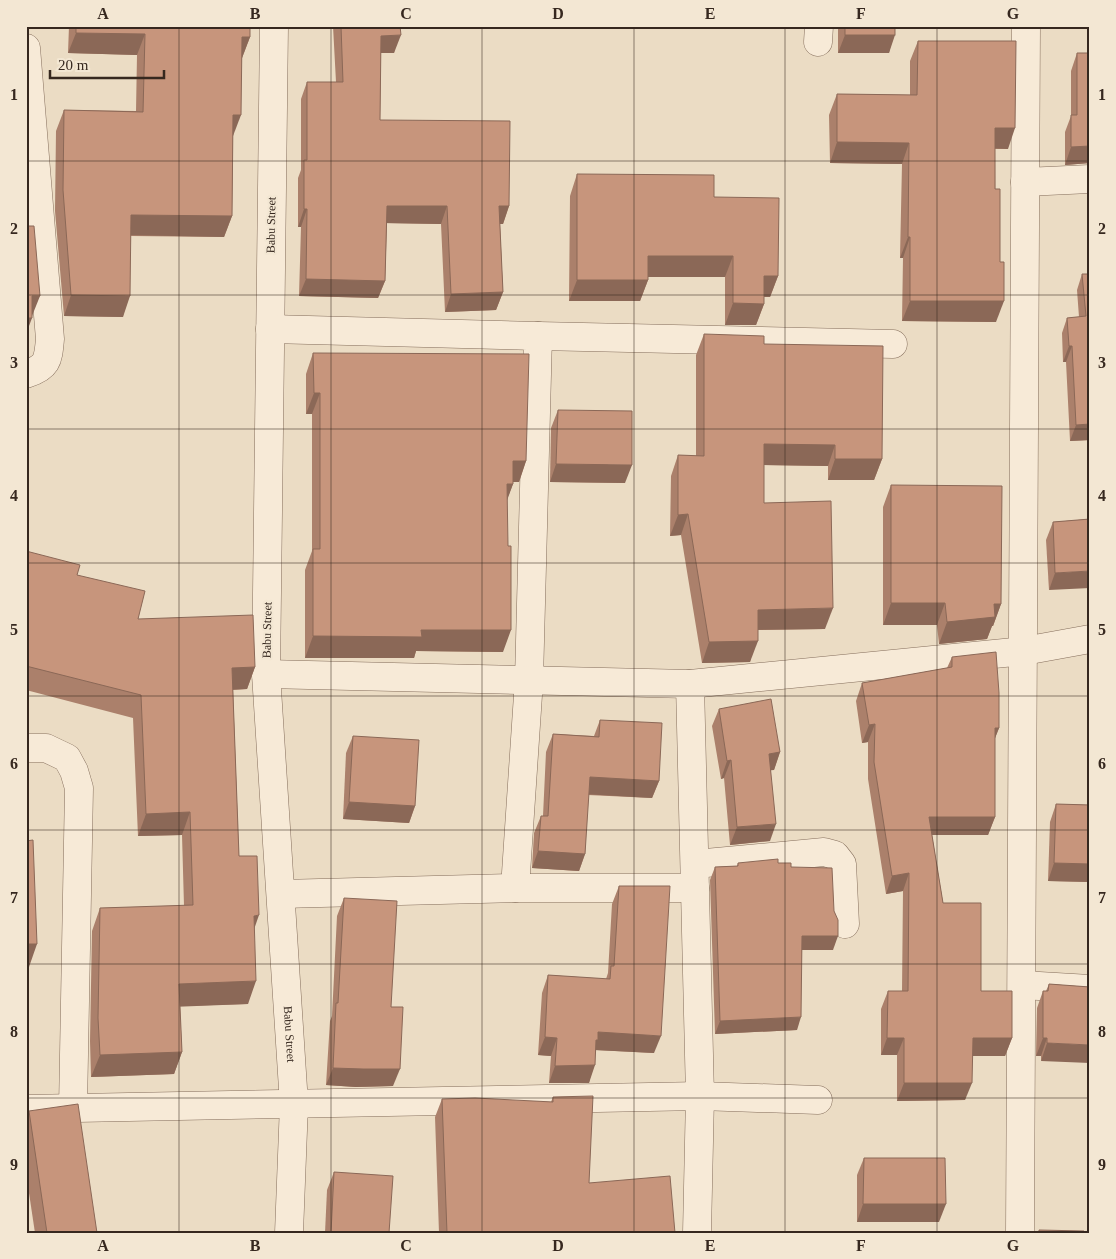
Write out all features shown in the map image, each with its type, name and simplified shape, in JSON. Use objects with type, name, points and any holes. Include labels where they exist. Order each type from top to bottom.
[{"type":"street","name":"Babu Street","points":[[274,26],[266,674],[294,1104],[289,1233]]},
{"type":"street","points":[[1020,1233],[1026,26]]},
{"type":"street","points":[[26,48],[50,339],[48,358],[41,367],[26,374]]},
{"type":"street","points":[[1025,182],[1090,179]]},
{"type":"street","points":[[270,329],[893,344]]},
{"type":"street","points":[[515,888],[530,680],[538,336]]},
{"type":"street","points":[[266,674],[690,684],[1024,651],[1090,640]]},
{"type":"street","points":[[690,684],[700,1096],[697,1233]]},
{"type":"street","points":[[26,748],[46,748],[67,758],[74,771],[79,788],[73,1108]]},
{"type":"street","points":[[281,894],[515,888],[695,876],[824,852],[835,854],[842,864],[845,924]]},
{"type":"street","points":[[1022,985],[1090,989]]},
{"type":"street","points":[[26,1109],[700,1096],[818,1100]]},
{"type":"building","points":[[76,26],[250,26],[250,37],[242,37],[241,115],[233,115],[232,216],[131,215],[130,296],[71,295],[63,190],[64,110],[143,112],[145,34],[76,33]]},
{"type":"building","points":[[341,26],[400,26],[401,35],[381,36],[380,120],[510,121],[509,206],[499,206],[503,292],[451,294],[447,206],[387,206],[385,281],[306,279],[307,209],[304,209],[304,160],[307,160],[307,82],[343,82]]},
{"type":"building","points":[[845,26],[895,26],[895,35],[845,35]]},
{"type":"building","points":[[918,41],[1016,41],[1015,128],[995,128],[995,189],[1000,189],[1000,262],[1004,262],[1004,301],[910,301],[910,237],[908,237],[909,143],[837,142],[837,94],[917,95]]},
{"type":"building","points":[[1077,53],[1090,53],[1090,146],[1071,147],[1071,115],[1077,115]]},
{"type":"building","points":[[577,174],[714,175],[714,197],[779,198],[778,276],[764,276],[764,304],[733,303],[733,256],[648,256],[648,280],[577,280]]},
{"type":"building","points":[[26,226],[34,226],[40,296],[32,296],[32,318],[26,318]]},
{"type":"building","points":[[1082,274],[1090,274],[1090,424],[1076,425],[1072,346],[1069,346],[1067,318],[1086,316]]},
{"type":"building","points":[[704,334],[764,336],[764,344],[883,346],[882,459],[835,459],[835,445],[764,444],[764,503],[831,501],[833,608],[758,610],[758,641],[709,642],[688,514],[678,515],[678,455],[704,456]]},
{"type":"building","points":[[313,353],[529,354],[526,461],[513,461],[513,484],[507,484],[508,546],[511,546],[511,630],[421,630],[422,637],[313,636],[313,549],[320,549],[320,393],[314,393]]},
{"type":"building","points":[[558,410],[632,411],[632,465],[556,464]]},
{"type":"building","points":[[891,485],[1002,486],[1001,604],[994,604],[995,617],[947,622],[945,603],[891,603]]},
{"type":"building","points":[[1090,519],[1090,571],[1055,573],[1053,522]]},
{"type":"building","points":[[26,551],[80,565],[77,575],[145,591],[138,619],[253,615],[255,667],[232,668],[239,856],[257,856],[259,915],[254,916],[256,981],[179,984],[182,1052],[100,1055],[98,1018],[100,908],[193,905],[190,812],[146,814],[141,695],[26,666]]},
{"type":"building","points":[[996,652],[999,728],[995,728],[995,817],[929,817],[943,903],[981,903],[981,991],[1012,991],[1012,1038],[973,1038],[972,1083],[904,1083],[904,1038],[887,1038],[888,991],[908,991],[909,873],[892,876],[874,762],[875,724],[869,725],[862,683],[952,667],[952,657]]},
{"type":"building","points":[[771,699],[780,752],[769,754],[776,824],[737,827],[731,760],[727,761],[719,709]]},
{"type":"building","points":[[600,720],[662,723],[659,781],[590,777],[585,854],[538,851],[541,816],[548,816],[553,734],[599,737]]},
{"type":"building","points":[[353,736],[419,740],[415,806],[349,802]]},
{"type":"building","points":[[1056,804],[1090,805],[1090,864],[1054,863]]},
{"type":"building","points":[[33,840],[37,944],[26,944],[26,841]]},
{"type":"building","points":[[778,859],[778,863],[791,863],[791,867],[832,868],[834,911],[838,920],[838,936],[802,936],[801,1017],[720,1021],[715,867],[738,866],[738,863]]},
{"type":"building","points":[[619,886],[670,886],[661,1036],[598,1032],[595,1065],[555,1066],[557,1038],[545,1037],[548,975],[610,979],[611,966],[614,966]]},
{"type":"building","points":[[344,898],[397,901],[391,1007],[403,1007],[400,1069],[333,1068]]},
{"type":"building","points":[[1049,984],[1090,987],[1090,1045],[1047,1043],[1047,1038],[1043,1038],[1043,991],[1048,991]]},
{"type":"building","points":[[593,1096],[589,1183],[670,1176],[675,1233],[447,1233],[442,1099],[475,1098],[553,1102],[553,1097]]},
{"type":"building","points":[[78,1104],[97,1233],[47,1233],[29,1111]]},
{"type":"building","points":[[864,1158],[945,1158],[946,1204],[863,1204]]},
{"type":"building","points":[[334,1172],[393,1176],[389,1233],[331,1233]]},
{"type":"building","points":[[1039,1230],[1084,1231],[1084,1233],[1039,1233]]}]
